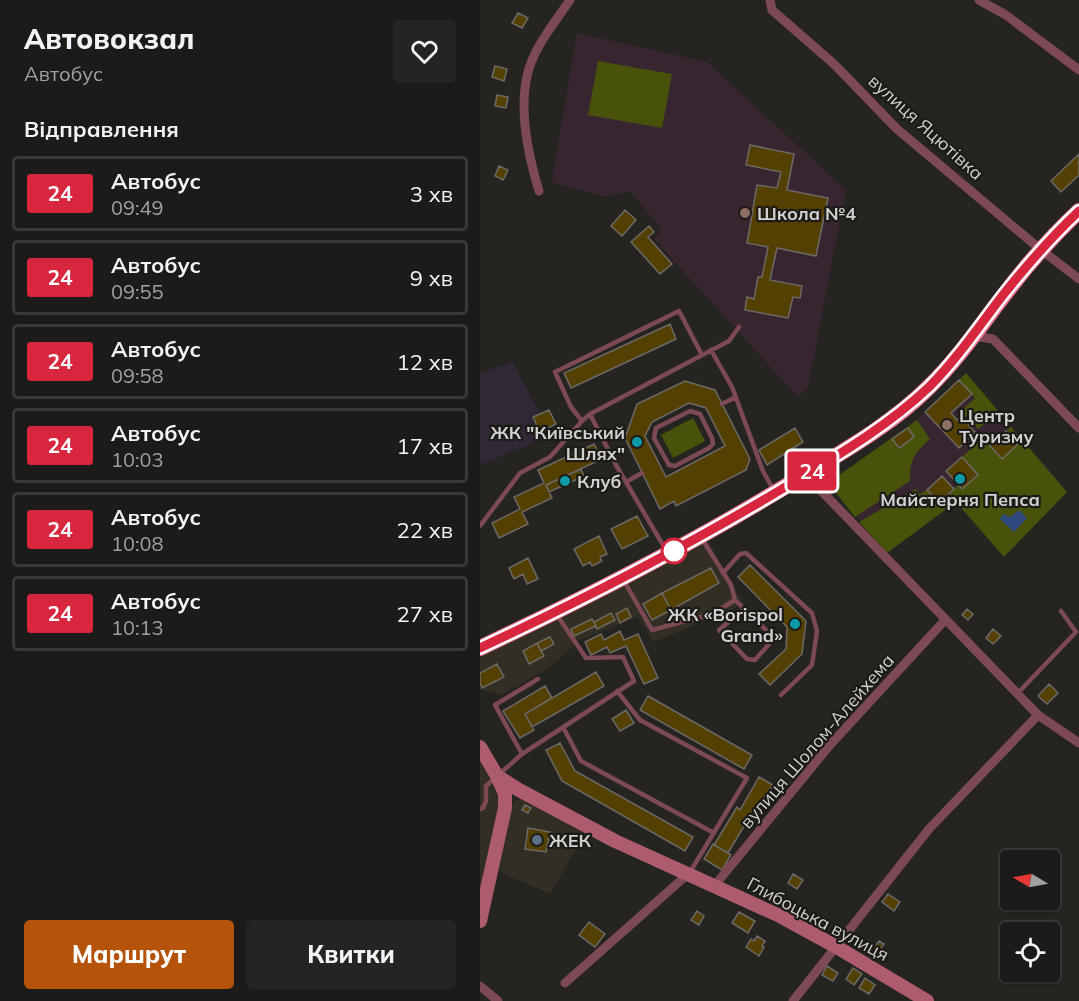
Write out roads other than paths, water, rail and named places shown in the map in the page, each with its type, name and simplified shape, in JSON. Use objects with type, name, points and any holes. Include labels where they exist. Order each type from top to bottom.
[{"type":"highway","points":[[480,648],[623,579],[806,475],[889,421],[929,387],[973,336],[1040,249],[1079,211]]},
{"type":"street","points":[[539,191],[532,169],[527,132],[524,99],[528,71],[540,44],[570,0]]},
{"type":"street","name":"вулиця Яцютівка","points":[[770,0],[772,10],[834,64],[897,129],[1079,279]]},
{"type":"street","points":[[979,0],[1006,15],[1079,70]]},
{"type":"street","points":[[973,336],[993,339],[1079,428]]},
{"type":"street","points":[[806,475],[1038,716],[1079,742]]},
{"type":"street","name":"вулиця Шолом-Алейхема","points":[[715,885],[830,745],[945,620]]},
{"type":"street","points":[[793,1001],[929,829],[1038,716]]},
{"type":"street","name":"Глибоцька вулиця","points":[[480,747],[497,776],[519,790],[615,841],[780,916],[927,1001]]},
{"type":"street","points":[[480,921],[489,867],[505,808],[505,794],[497,776]]},
{"type":"street","points":[[565,983],[688,874]]},
{"type":"street","points":[[480,986],[498,1001]]},
{"type":"lane","points":[[582,420],[571,407],[555,372],[679,311],[702,355]]},
{"type":"lane","points":[[480,526],[520,473],[550,457],[582,420],[729,341],[739,327]]},
{"type":"lane","points":[[711,350],[736,397],[763,471],[775,493]]},
{"type":"lane","points":[[722,404],[736,397]]},
{"type":"lane","points":[[700,414],[713,444],[675,466],[669,465],[654,438],[656,428],[690,411],[700,414],[707,411]]},
{"type":"lane","points":[[590,414],[668,554]]},
{"type":"lane","points":[[660,464],[665,461]]},
{"type":"lane","points":[[626,482],[642,473]]},
{"type":"lane","points":[[700,536],[730,585],[735,600],[770,634],[770,643],[755,660],[747,659],[719,630],[744,609]]},
{"type":"lane","points":[[723,573],[740,554],[746,553],[812,613],[817,631],[812,665],[781,695]]},
{"type":"lane","points":[[623,579],[652,630],[712,614],[735,600]]},
{"type":"lane","points":[[1017,694],[1076,632],[1061,611]]},
{"type":"lane","points":[[480,809],[486,801],[486,786],[522,754],[634,681],[623,657],[586,658],[555,612]]},
{"type":"lane","points":[[522,754],[495,705],[538,679]]},
{"type":"lane","points":[[617,691],[640,720],[747,778],[688,874]]},
{"type":"lane","points":[[563,727],[581,761],[714,833]]},
{"type":"water","points":[[1019,510],[1027,518],[1014,532],[1000,519],[1003,514],[1010,517]]},
{"type":"place","name":"Школа №4","points":[[745,213]]},
{"type":"place","name":"Центр Туризму","points":[[947,425]]},
{"type":"place","name":"ЖК \"Київський Шлях\"","points":[[637,442]]},
{"type":"place","name":"Майстерня Пепса","points":[[960,479]]},
{"type":"place","name":"Клуб","points":[[565,481]]},
{"type":"place","name":"ЖК «Borispol Grand»","points":[[795,624]]},
{"type":"place","name":"ЖЕК","points":[[537,840]]}]
